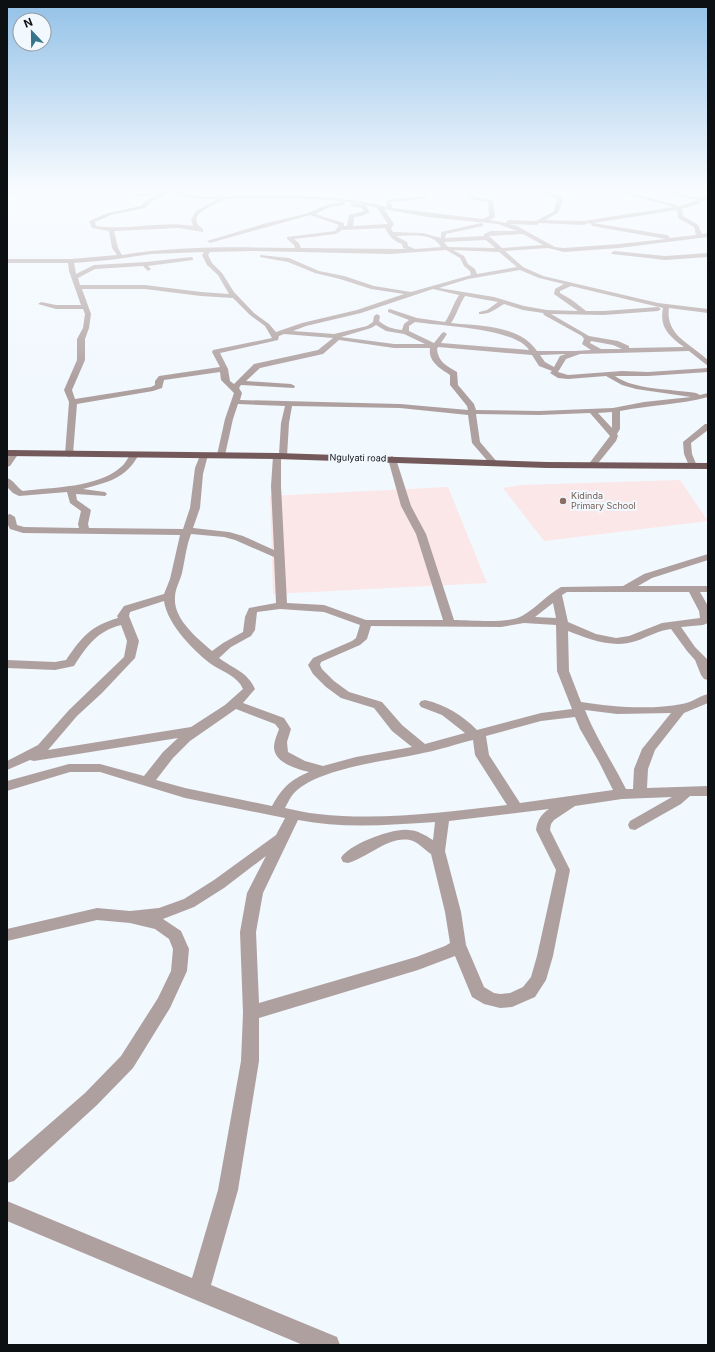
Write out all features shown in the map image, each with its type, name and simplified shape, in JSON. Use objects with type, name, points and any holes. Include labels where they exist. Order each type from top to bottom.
[{"type":"main road","name":"Ngulyati road","points":[[9,458],[69,454],[135,454],[392,458],[494,463],[708,466]]},
{"type":"street","points":[[7,261],[72,261],[135,254]]},
{"type":"street","points":[[187,254],[203,255],[252,314],[279,333],[338,336],[400,347],[435,345],[534,352],[690,349]]},
{"type":"street","points":[[75,277],[94,267],[146,264],[211,254]]},
{"type":"street","points":[[261,254],[264,257],[288,260],[317,272],[342,277],[373,288],[411,294]]},
{"type":"street","points":[[314,257],[320,254]]},
{"type":"street","points":[[456,254],[462,257],[466,265],[473,270],[474,276]]},
{"type":"street","points":[[462,257],[475,254]]},
{"type":"street","points":[[503,254],[521,268],[541,277],[665,308]]},
{"type":"street","points":[[622,254],[663,258],[708,255]]},
{"type":"street","points":[[684,263],[684,260],[689,257]]},
{"type":"street","points":[[300,266],[303,264],[302,261],[306,259]]},
{"type":"street","points":[[69,454],[73,402],[68,390],[81,360],[81,339],[86,328],[88,318],[80,287],[72,270],[72,261]]},
{"type":"street","points":[[146,264],[148,270]]},
{"type":"street","points":[[291,386],[238,385],[227,383],[225,380],[224,369],[216,352],[275,340],[279,333],[304,324],[359,312],[411,294],[474,276],[521,268]]},
{"type":"street","points":[[570,284],[557,290],[557,294],[570,301],[585,313]]},
{"type":"street","points":[[80,287],[145,287],[201,294],[236,296]]},
{"type":"street","points":[[431,288],[504,302],[538,311],[579,332],[587,338],[615,343],[635,351]]},
{"type":"street","points":[[447,324],[452,317],[456,304],[464,294]]},
{"type":"street","points":[[481,313],[489,311],[504,302]]},
{"type":"street","points":[[41,304],[56,307],[85,307]]},
{"type":"street","points":[[665,308],[663,316],[666,327],[674,337],[708,364]]},
{"type":"street","points":[[538,311],[585,313],[665,308],[708,311]]},
{"type":"street","points":[[390,311],[413,320],[502,331],[527,342],[542,364],[556,370],[563,358],[581,352]]},
{"type":"street","points":[[380,312],[375,319],[380,327],[390,331],[406,332],[435,345]]},
{"type":"street","points":[[406,332],[406,326],[413,320]]},
{"type":"street","points":[[221,455],[229,419],[236,402],[238,385],[257,366],[326,350],[338,336],[352,330],[369,327],[377,322]]},
{"type":"street","points":[[444,334],[435,345],[433,352],[434,360],[446,370],[454,374],[454,385],[466,398],[473,412],[476,443],[494,463]]},
{"type":"street","points":[[587,338],[586,344],[599,351]]},
{"type":"street","points":[[73,402],[142,391],[159,386],[159,381],[162,378],[224,369]]},
{"type":"street","points":[[554,373],[568,377],[708,370]]},
{"type":"street","points":[[607,374],[612,379],[623,383],[705,396]]},
{"type":"street","points":[[236,402],[400,406],[473,412],[592,411],[705,396]]},
{"type":"street","points":[[282,606],[278,555],[276,486],[280,456],[285,440],[284,419],[289,404]]},
{"type":"street","points":[[592,465],[612,442],[614,436],[613,434],[616,429],[616,409]]},
{"type":"street","points":[[592,411],[613,434]]},
{"type":"street","points":[[693,466],[688,454],[687,442],[708,426]]},
{"type":"street","points":[[70,490],[110,478],[123,471],[128,466],[135,454]]},
{"type":"street","points":[[148,781],[164,758],[196,731],[235,704],[249,690],[247,684],[241,676],[230,671],[212,658],[183,629],[171,609],[169,596],[176,577],[182,546],[195,509],[200,464],[204,455]]},
{"type":"street","points":[[392,458],[406,506],[421,534],[450,624]]},
{"type":"street","points":[[7,481],[16,491],[22,494],[53,490],[70,490],[102,494]]},
{"type":"street","points":[[70,490],[73,501],[86,510],[83,524],[85,531]]},
{"type":"street","points":[[10,517],[15,528],[85,531],[187,531],[225,534],[239,538],[278,555]]},
{"type":"street","points":[[627,588],[648,576],[708,557]]},
{"type":"street","points":[[524,620],[555,596],[558,591],[565,589],[708,589]]},
{"type":"street","points":[[212,658],[228,645],[247,634],[253,610],[282,606],[330,609],[354,621],[366,623],[501,624],[524,620],[562,623],[593,637],[616,642],[631,639],[662,626],[702,622],[706,619],[705,611],[693,589]]},
{"type":"street","points":[[7,766],[43,748],[73,713],[98,690],[128,658],[132,650],[133,641],[125,620],[124,611],[128,608],[169,596]]},
{"type":"street","points":[[555,596],[562,623],[563,671],[586,729],[606,762],[622,794]]},
{"type":"street","points":[[7,664],[55,666],[70,663],[86,638],[96,630],[125,620]]},
{"type":"street","points":[[366,623],[361,639],[356,643],[317,660],[314,665],[330,684],[345,695],[378,704],[397,728],[423,749]]},
{"type":"street","points":[[674,625],[691,649],[701,659],[705,672],[708,676]]},
{"type":"street","points":[[640,793],[641,769],[650,748],[680,710],[708,698]]},
{"type":"street","points":[[235,704],[280,721],[285,729],[281,740],[282,752],[286,757],[297,763],[324,771]]},
{"type":"street","points":[[425,704],[444,710],[477,735],[482,755],[516,808]]},
{"type":"street","points":[[199,1290],[228,1190],[250,1061],[251,1013],[248,932],[255,893],[283,838],[286,793],[302,780],[356,761],[423,749],[578,708],[622,711],[684,708]]},
{"type":"street","points":[[19,760],[108,744],[196,731]]},
{"type":"street","points":[[7,786],[70,768],[100,768],[185,793],[318,819],[356,821],[442,816],[622,794],[708,791]]},
{"type":"street","points":[[635,825],[676,801],[688,791]]},
{"type":"street","points":[[442,816],[441,836],[438,852],[456,926],[458,945],[478,992],[490,1000],[512,1000],[529,992],[538,980],[545,956],[563,870],[547,840],[543,830],[544,823],[549,816],[577,800]]},
{"type":"street","points":[[348,858],[376,843],[405,835],[416,836],[438,852]]},
{"type":"street","points":[[7,935],[97,914],[130,916],[160,914],[189,903],[219,884],[261,852],[283,838]]},
{"type":"street","points":[[7,1174],[91,1099],[127,1062],[164,1003],[179,971],[181,949],[175,935],[160,924],[130,916]]},
{"type":"street","points":[[251,1013],[418,963],[451,950],[458,945]]},
{"type":"street","points":[[7,1211],[329,1345]]},
{"type":"shaded area","points":[[680,480],[708,521],[544,541],[503,488],[521,485]]},
{"type":"shaded area","points":[[448,487],[487,583],[273,594],[270,496]]},
{"type":"place","name":"Kidinda Primary School","points":[[563,501]]}]
